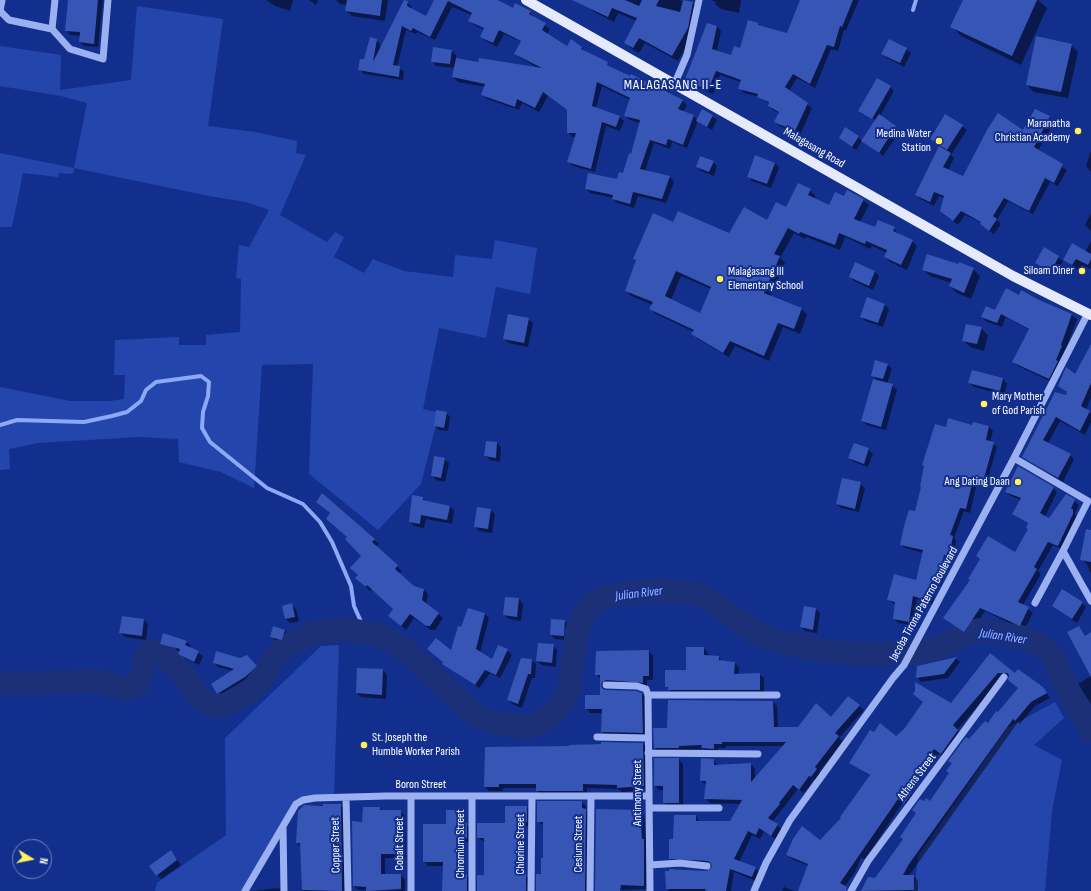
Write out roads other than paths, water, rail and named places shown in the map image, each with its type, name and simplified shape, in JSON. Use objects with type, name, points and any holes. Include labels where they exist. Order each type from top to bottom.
[{"type":"main road","name":"Malagasang Road","points":[[526,0],[1013,276],[1089,314]]},
{"type":"street","points":[[2,0],[0,11],[9,20],[52,29],[70,49],[103,59],[108,0]]},
{"type":"street","points":[[52,29],[55,0]]},
{"type":"street","points":[[674,85],[687,55],[699,0]]},
{"type":"street","name":"Jacoba Tirona Paterno Boulevard","points":[[754,891],[766,864],[790,820],[892,678],[904,666],[924,631],[1089,314]]},
{"type":"street","points":[[1014,458],[1089,502],[1035,603]]},
{"type":"street","points":[[1063,551],[1091,601]]},
{"type":"street","name":"Athens Street","points":[[851,891],[868,861],[1004,677]]},
{"type":"street","points":[[606,685],[637,686],[646,689],[648,695],[777,694]]},
{"type":"street","name":"Antimony Street","points":[[648,695],[650,891]]},
{"type":"street","points":[[597,736],[648,738]]},
{"type":"street","points":[[648,753],[758,754]]},
{"type":"street","name":"Boron Street","points":[[245,891],[296,804],[303,800],[315,798],[410,796],[649,796]]},
{"type":"street","name":"Cobalt Street","points":[[410,796],[411,891]]},
{"type":"street","name":"Chromium Street","points":[[472,796],[472,891]]},
{"type":"street","name":"Chlorine Street","points":[[531,891],[532,797]]},
{"type":"street","name":"Cesium Street","points":[[590,797],[590,891]]},
{"type":"street","name":"Copper Street","points":[[346,798],[348,891]]},
{"type":"street","points":[[649,808],[719,808]]},
{"type":"street","points":[[283,826],[284,891]]},
{"type":"street","points":[[650,865],[680,863],[707,866]]},
{"type":"waterway","points":[[913,10],[916,0]]},
{"type":"waterway","points":[[0,425],[17,420],[84,422],[112,416],[127,412],[141,401],[146,390],[156,382],[201,376],[209,382],[208,396],[203,412],[202,428],[210,442],[267,488],[303,504],[320,522],[332,542],[351,586],[354,606],[366,633]]},
{"type":"waterway","name":"Julian River","points":[[0,683],[55,683],[88,681],[102,682],[128,689],[137,685],[141,677],[145,658],[151,651],[160,653],[168,658],[187,679],[195,693],[206,703],[215,706],[226,705],[253,689],[274,658],[286,647],[300,638],[312,633],[346,629],[381,636],[403,648],[464,705],[478,716],[495,723],[530,727],[551,717],[563,702],[570,686],[577,631],[584,614],[593,603],[606,597],[620,594],[662,590],[695,593],[708,599],[756,633],[784,643],[823,651],[869,654],[915,653],[941,647],[966,633],[980,630],[1021,637],[1037,643],[1049,652],[1091,731]]},
{"type":"place","name":"Maranatha Christian Academy","points":[[1078,131]]},
{"type":"place","name":"Medina Water Station","points":[[939,141]]},
{"type":"place","name":"Siloam Diner","points":[[1082,271]]},
{"type":"place","name":"Malagasang III Elementary School","points":[[720,279]]},
{"type":"place","name":"Mary Mother of God Parish","points":[[984,404]]},
{"type":"place","name":"Ang Dating Daan","points":[[1018,482]]},
{"type":"place","name":"St. Joseph the Humble Worker Parish","points":[[364,745]]},
{"type":"district","name":"MALAGASANG II-E","points":[[673,85]]}]
